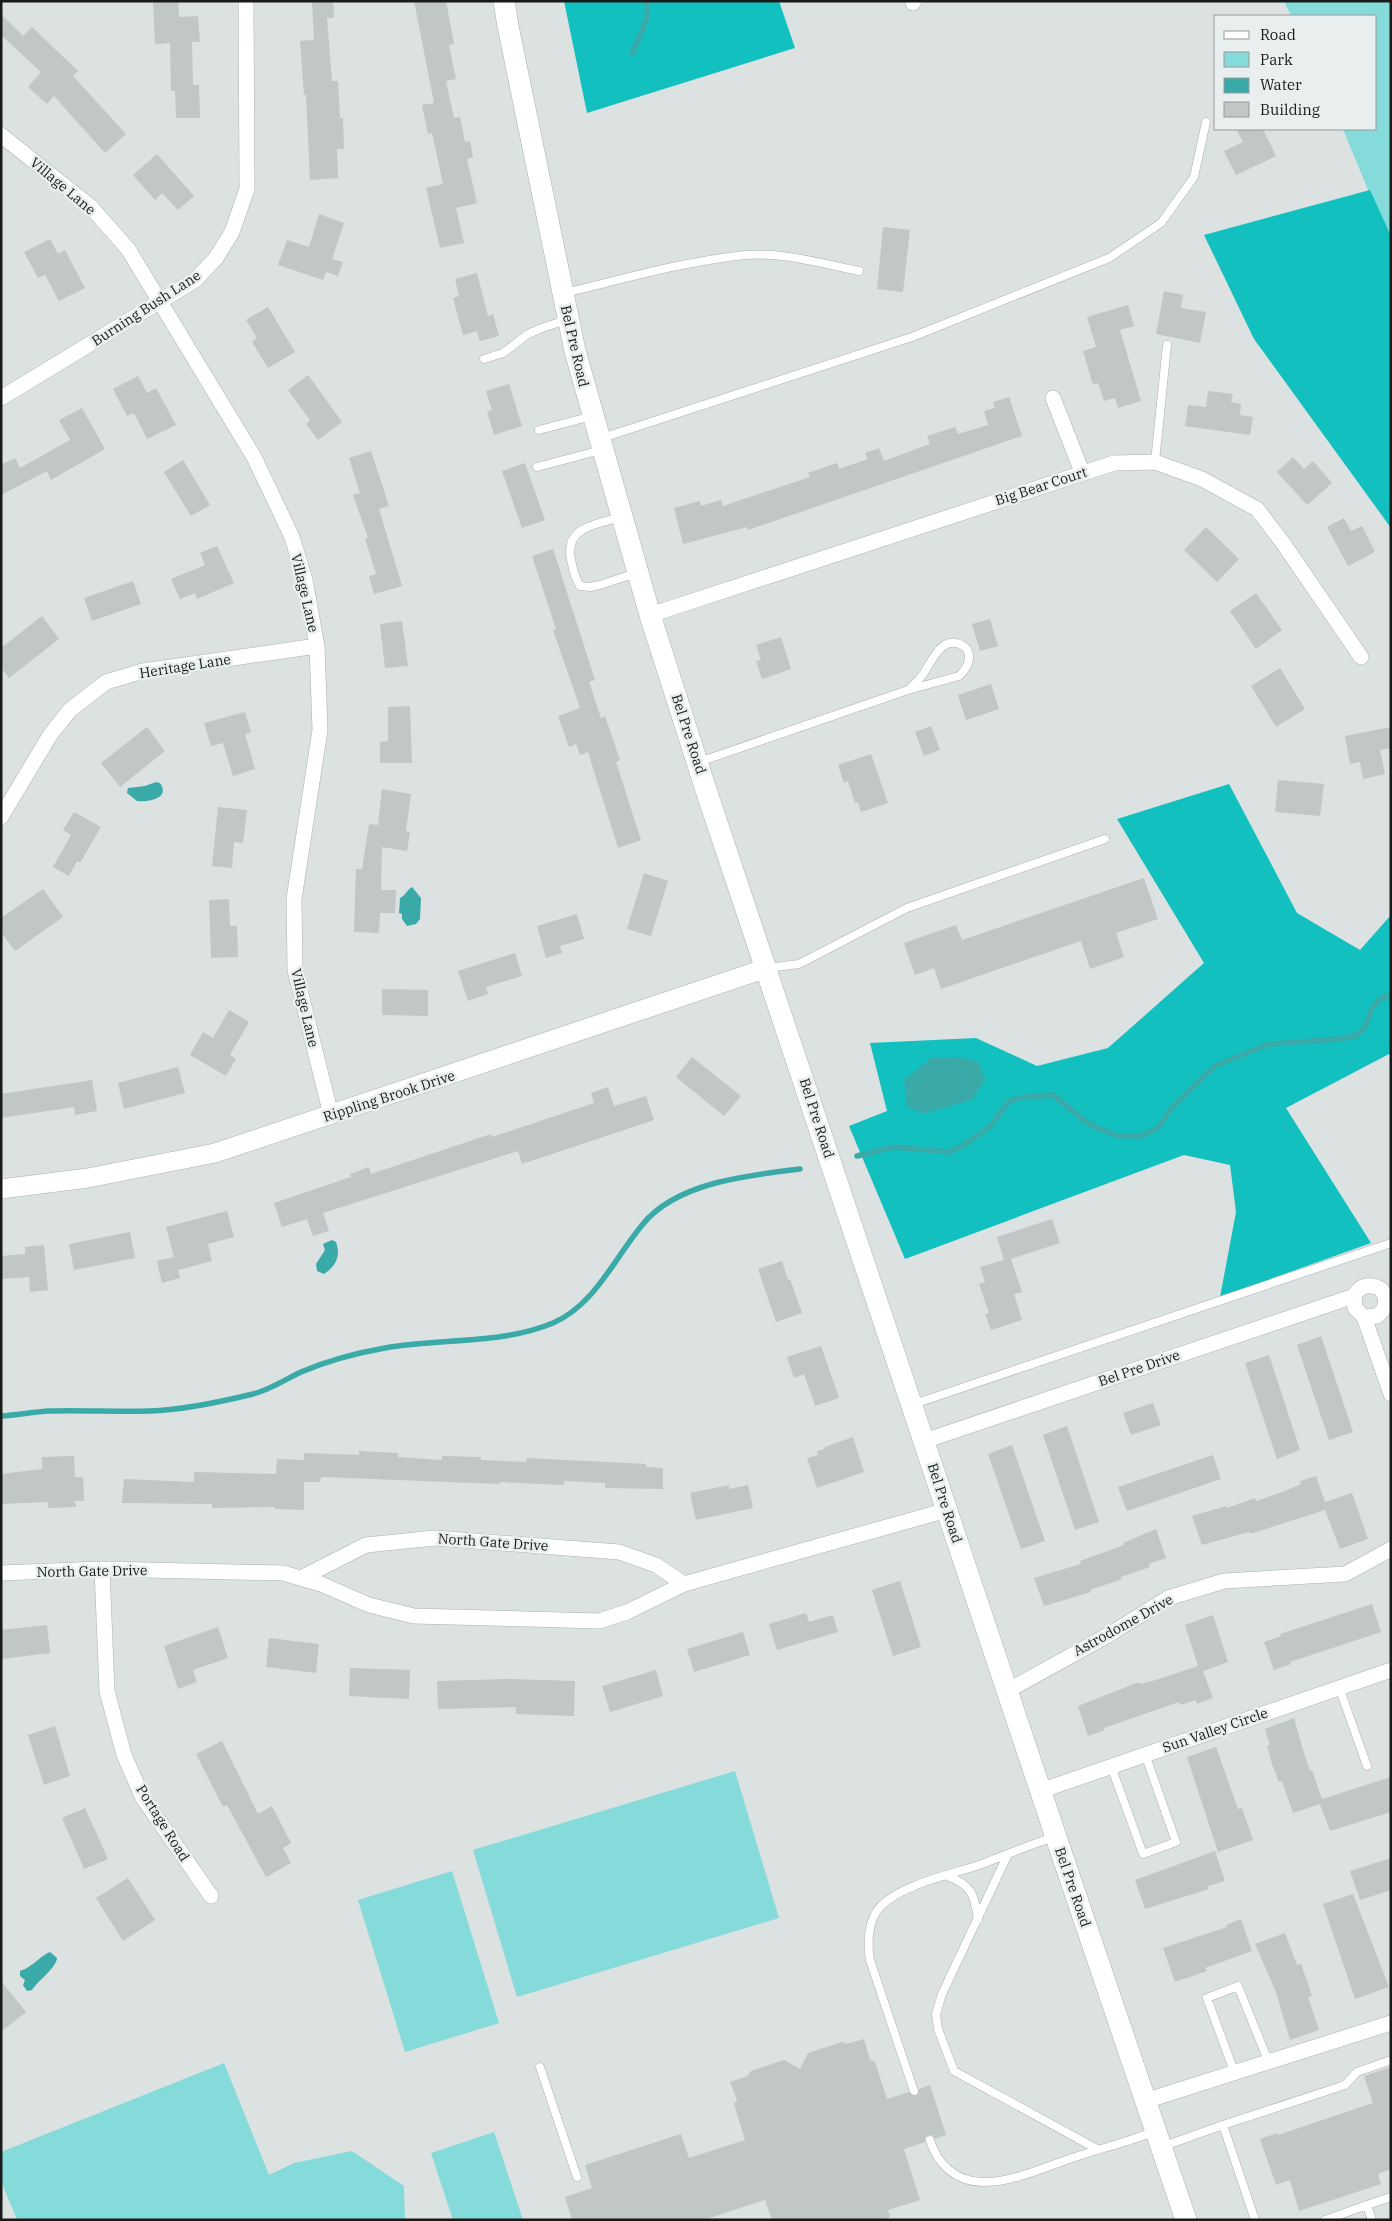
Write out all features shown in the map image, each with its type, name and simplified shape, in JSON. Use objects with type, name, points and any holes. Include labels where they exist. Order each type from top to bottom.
[{"type":"main road","name":"Bel Pre Road","points":[[504,1],[568,319],[592,416],[650,615],[1040,1791],[1186,2220]]},
{"type":"street","name":"Burning Bush Lane","points":[[1,398],[195,280],[216,258],[232,232],[246,189],[246,1]]},
{"type":"street","name":"Village Lane","points":[[1,135],[90,206],[128,249],[158,302],[254,457],[292,537],[305,580],[317,646],[320,730],[294,899],[295,970],[331,1115]]},
{"type":"street","points":[[1053,398],[1082,472]]},
{"type":"street","name":"Big Bear Court","points":[[650,615],[1082,472],[1114,463],[1155,462],[1202,479],[1257,509],[1283,542],[1361,657]]},
{"type":"street","name":"Heritage Lane","points":[[1,818],[50,735],[70,710],[106,682],[144,671],[317,646]]},
{"type":"street","name":"Rippling Brook Drive","points":[[1,1190],[88,1178],[215,1153],[767,968]]},
{"type":"street","name":"Bel Pre Drive","points":[[924,1440],[1354,1296],[1363,1286],[1375,1286],[1384,1294],[1387,1313],[1364,1317]]},
{"type":"street","points":[[1354,1296],[1355,1308],[1364,1317],[1391,1394]]},
{"type":"street","name":"North Gate Drive","points":[[1,1573],[102,1568],[283,1573],[321,1584],[369,1605],[414,1616],[599,1621],[628,1612],[684,1584],[947,1510]]},
{"type":"street","name":"North Gate Drive","points":[[301,1578],[366,1545],[435,1538],[619,1552],[656,1565],[684,1584]]},
{"type":"street","name":"Astrodome Drive","points":[[1007,1690],[1110,1634],[1168,1598],[1224,1580],[1345,1574],[1391,1549]]},
{"type":"street","name":"Portage Road","points":[[102,1568],[107,1691],[124,1755],[143,1798],[211,1896]]},
{"type":"street","name":"Sun Valley Circle","points":[[1040,1791],[1391,1670]]},
{"type":"street","points":[[1146,2101],[1236,2074],[1391,2023]]},
{"type":"lane","points":[[537,467],[912,337],[1109,258],[1161,223],[1194,177],[1206,122]]},
{"type":"lane","points":[[562,293],[662,270],[748,255],[785,257],[859,271]]},
{"type":"lane","points":[[484,359],[503,353],[528,334],[568,319]]},
{"type":"lane","points":[[1155,462],[1167,344]]},
{"type":"lane","points":[[540,430],[592,416]]},
{"type":"lane","points":[[622,517],[586,528],[572,540],[569,546],[573,568],[580,586],[590,587],[638,573]]},
{"type":"lane","points":[[698,763],[908,690],[959,676],[964,671],[969,660],[967,649],[958,644],[948,644],[940,647],[918,681],[908,690]]},
{"type":"lane","points":[[767,968],[798,964],[907,908],[1105,838]]},
{"type":"lane","points":[[912,1404],[943,1396],[1391,1243]]},
{"type":"lane","points":[[1339,1687],[1367,1766]]},
{"type":"lane","points":[[1111,1766],[1143,1854],[1176,1842],[1145,1754]]},
{"type":"lane","points":[[914,2091],[870,1960],[869,1936],[874,1916],[880,1907],[904,1890],[1008,1854],[1027,1845],[1056,1837]]},
{"type":"lane","points":[[1008,1854],[938,2004],[938,2029],[954,2071],[1097,2149]]},
{"type":"lane","points":[[947,1876],[961,1881],[969,1888],[975,1899],[978,1918]]},
{"type":"lane","points":[[1236,2074],[1207,1998],[1238,1986],[1269,2063]]},
{"type":"lane","points":[[930,2140],[934,2153],[946,2170],[964,2178],[982,2182],[1007,2179],[1097,2149],[1128,2142],[1159,2139],[1224,2125],[1345,2085],[1357,2072],[1391,2060]]},
{"type":"lane","points":[[540,2067],[577,2177]]},
{"type":"lane","points":[[1224,2125],[1255,2220]]},
{"type":"lane","points":[[1326,2220],[1391,2198]]},
{"type":"lane","points":[[1367,2205],[1372,2220]]},
{"type":"green space","points":[[1284,1],[1391,1],[1391,246],[1343,130],[1377,130],[1377,15],[1291,15]]},
{"type":"green space","points":[[735,1771],[779,1918],[517,1997],[473,1850]]},
{"type":"green space","points":[[452,1871],[499,2023],[405,2052],[358,1900]]},
{"type":"green space","points":[[224,2063],[269,2175],[294,2163],[352,2151],[404,2186],[405,2220],[17,2220],[1,2181],[1,2152]]},
{"type":"green space","points":[[494,2132],[523,2220],[453,2220],[431,2153]]},
{"type":"shaded area","points":[[564,1],[779,1],[795,48],[587,113]]},
{"type":"shaded area","points":[[1370,190],[1391,236],[1391,528],[1254,339],[1204,235]]},
{"type":"shaded area","points":[[1229,784],[1297,913],[1360,950],[1391,915],[1391,1053],[1286,1108],[1371,1243],[1220,1297],[1236,1212],[1230,1165],[1184,1155],[905,1259],[849,1126],[887,1111],[870,1043],[976,1038],[1037,1066],[1108,1048],[1204,963],[1117,819]]},
{"type":"water","points":[[156,782],[160,783],[163,788],[162,793],[152,800],[137,801],[127,793],[128,788],[145,786]]},
{"type":"water","points":[[412,887],[421,898],[420,919],[416,924],[407,926],[402,919],[402,914],[399,913],[400,898]]},
{"type":"water","points":[[962,1057],[979,1062],[985,1080],[972,1100],[924,1114],[907,1107],[904,1080],[931,1058]]},
{"type":"water","points":[[332,1240],[336,1242],[338,1256],[332,1268],[324,1274],[317,1271],[316,1264],[325,1250],[323,1244]]},
{"type":"water","points":[[50,1952],[57,1958],[54,1966],[32,1990],[27,1991],[23,1985],[25,1980],[20,1976],[20,1971]]},
{"type":"building","points":[[153,1],[178,1],[179,17],[198,16],[200,42],[192,42],[193,85],[199,85],[200,118],[176,118],[175,91],[171,91],[170,43],[155,44]]},
{"type":"building","points":[[312,1],[333,1],[334,18],[327,18],[332,81],[338,81],[340,118],[343,118],[344,149],[337,149],[338,178],[310,180],[306,95],[304,95],[300,41],[314,40]]},
{"type":"building","points":[[414,1],[446,1],[454,44],[449,45],[456,79],[446,81],[454,118],[460,117],[465,142],[470,141],[473,157],[467,159],[477,203],[456,208],[464,243],[440,248],[426,188],[443,184],[432,133],[428,134],[422,105],[434,103]]},
{"type":"building","points":[[1,14],[23,36],[32,27],[78,71],[73,76],[126,134],[105,153],[54,96],[47,104],[28,87],[41,72],[1,35]]},
{"type":"building","points":[[1237,130],[1263,130],[1276,156],[1236,175],[1224,151],[1243,142]]},
{"type":"building","points":[[157,154],[194,196],[178,210],[162,193],[155,200],[133,175]]},
{"type":"building","points":[[319,214],[344,223],[332,259],[343,262],[338,276],[326,272],[323,280],[278,265],[287,240],[309,247]]},
{"type":"building","points":[[883,227],[910,230],[903,292],[877,289]]},
{"type":"building","points":[[50,239],[58,254],[65,250],[85,288],[59,301],[45,275],[38,278],[24,252]]},
{"type":"building","points":[[477,273],[488,316],[493,314],[499,336],[480,341],[477,331],[463,335],[453,298],[459,296],[455,279]]},
{"type":"building","points":[[1164,291],[1183,295],[1181,308],[1206,312],[1200,343],[1156,334]]},
{"type":"building","points":[[1128,305],[1134,326],[1120,330],[1141,401],[1118,408],[1115,398],[1104,401],[1098,383],[1093,385],[1083,351],[1096,347],[1087,317]]},
{"type":"building","points":[[268,307],[295,352],[268,368],[252,342],[257,338],[246,320]]},
{"type":"building","points":[[308,375],[342,422],[318,440],[306,424],[310,420],[288,390]]},
{"type":"building","points":[[138,376],[147,393],[156,388],[176,425],[147,439],[134,413],[127,416],[113,389]]},
{"type":"building","points":[[509,384],[522,426],[494,435],[487,412],[492,410],[486,391]]},
{"type":"building","points":[[1208,391],[1233,394],[1231,402],[1241,404],[1240,415],[1253,417],[1250,435],[1185,426],[1188,405],[1206,407]]},
{"type":"building","points":[[1009,397],[1022,436],[748,530],[747,527],[683,544],[674,508],[700,501],[701,506],[721,500],[723,506],[810,477],[808,473],[837,463],[839,469],[868,459],[865,453],[879,448],[884,461],[930,444],[927,436],[955,427],[958,434],[988,425],[984,411],[995,408],[993,402]]},
{"type":"building","points":[[82,408],[105,449],[51,480],[47,471],[1,495],[1,465],[15,458],[20,468],[70,440],[59,420]]},
{"type":"building","points":[[371,451],[389,506],[379,509],[402,586],[374,594],[369,576],[376,574],[365,539],[368,538],[353,495],[360,493],[349,458]]},
{"type":"building","points":[[1293,457],[1304,469],[1313,461],[1332,483],[1307,505],[1277,472]]},
{"type":"building","points":[[183,460],[210,505],[191,516],[164,472]]},
{"type":"building","points":[[525,463],[545,520],[522,528],[502,471]]},
{"type":"building","points":[[1344,518],[1351,531],[1362,526],[1375,552],[1348,566],[1327,527]]},
{"type":"building","points":[[1206,527],[1239,559],[1217,582],[1184,550]]},
{"type":"building","points":[[217,546],[234,583],[197,599],[195,593],[180,599],[171,579],[205,565],[200,553]]},
{"type":"building","points":[[553,549],[595,680],[589,682],[601,718],[605,716],[620,760],[616,762],[641,840],[618,848],[588,752],[580,755],[576,744],[569,747],[558,716],[580,708],[553,630],[556,629],[532,556]]},
{"type":"building","points":[[133,581],[141,604],[92,621],[84,598]]},
{"type":"building","points":[[1256,593],[1282,630],[1256,649],[1230,611]]},
{"type":"building","points":[[42,616],[59,639],[9,678],[1,668],[1,648]]},
{"type":"building","points":[[990,619],[998,646],[980,651],[972,624]]},
{"type":"building","points":[[402,621],[408,666],[385,668],[380,624]]},
{"type":"building","points":[[781,637],[791,669],[762,679],[756,661],[761,660],[756,645]]},
{"type":"building","points":[[1280,668],[1305,709],[1276,727],[1251,686]]},
{"type":"building","points":[[991,684],[999,709],[966,720],[958,695]]},
{"type":"building","points":[[410,706],[412,763],[380,763],[380,742],[388,741],[388,707]]},
{"type":"building","points":[[245,712],[251,732],[245,734],[255,769],[233,776],[223,743],[211,746],[204,723]]},
{"type":"building","points":[[931,726],[940,750],[924,756],[915,732]]},
{"type":"building","points":[[147,727],[165,751],[120,787],[101,763]]},
{"type":"building","points":[[1391,727],[1391,748],[1380,750],[1385,774],[1363,779],[1360,762],[1350,764],[1345,736]]},
{"type":"building","points":[[871,754],[888,803],[861,812],[858,802],[855,803],[848,781],[844,783],[838,765]]},
{"type":"building","points":[[1278,780],[1324,784],[1320,816],[1275,812]]},
{"type":"building","points":[[382,789],[411,794],[406,831],[410,832],[407,851],[382,847],[381,890],[396,890],[395,913],[380,913],[379,933],[354,932],[356,869],[362,869],[369,824],[378,825]]},
{"type":"building","points":[[218,807],[247,810],[243,843],[234,842],[232,868],[212,866]]},
{"type":"building","points":[[74,812],[101,827],[80,863],[77,861],[69,876],[53,867],[71,835],[63,830]]},
{"type":"building","points":[[644,873],[668,881],[651,936],[627,929]]},
{"type":"building","points":[[1144,878],[1158,919],[1116,933],[1124,957],[1090,969],[1081,941],[941,989],[934,968],[915,975],[904,943],[956,925],[962,940]]},
{"type":"building","points":[[43,889],[63,917],[15,951],[1,932],[1,918]]},
{"type":"building","points":[[229,899],[230,926],[237,926],[238,957],[211,958],[209,900]]},
{"type":"building","points":[[577,914],[584,939],[560,946],[562,953],[546,958],[537,926]]},
{"type":"building","points":[[515,953],[522,976],[486,987],[488,994],[468,1001],[458,971]]},
{"type":"building","points":[[382,989],[428,990],[428,1016],[382,1015]]},
{"type":"building","points":[[229,1010],[249,1022],[230,1055],[236,1059],[226,1076],[190,1055],[203,1032],[213,1038]]},
{"type":"building","points":[[692,1057],[741,1096],[724,1116],[676,1077]]},
{"type":"building","points":[[178,1067],[185,1093],[124,1109],[118,1083]]},
{"type":"building","points":[[92,1080],[97,1111],[75,1115],[74,1107],[1,1118],[1,1094]]},
{"type":"building","points":[[608,1087],[614,1106],[646,1096],[654,1120],[522,1164],[518,1151],[323,1213],[329,1231],[313,1236],[307,1219],[282,1227],[274,1203],[351,1177],[350,1174],[369,1167],[371,1174],[491,1134],[492,1137],[594,1103],[591,1093]]},
{"type":"building","points":[[227,1211],[234,1237],[208,1244],[212,1261],[178,1270],[180,1278],[162,1283],[157,1261],[174,1257],[166,1227]]},
{"type":"building","points":[[1052,1219],[1060,1243],[1011,1259],[1022,1292],[1014,1294],[1022,1320],[991,1330],[985,1314],[989,1313],[979,1284],[985,1282],[980,1267],[1004,1260],[997,1237]]},
{"type":"building","points":[[130,1232],[135,1258],[74,1270],[69,1244]]},
{"type":"building","points":[[44,1245],[48,1290],[30,1292],[29,1277],[1,1279],[1,1256],[25,1254],[25,1247]]},
{"type":"building","points":[[782,1261],[802,1313],[776,1322],[758,1269]]},
{"type":"building","points":[[1321,1336],[1353,1432],[1329,1440],[1297,1345]]},
{"type":"building","points":[[821,1346],[839,1398],[815,1406],[804,1374],[794,1378],[787,1357]]},
{"type":"building","points":[[1269,1355],[1300,1450],[1277,1459],[1245,1363]]},
{"type":"building","points":[[1153,1403],[1161,1425],[1131,1435],[1123,1413]]},
{"type":"building","points":[[1067,1426],[1099,1522],[1075,1530],[1043,1435]]},
{"type":"building","points":[[853,1437],[864,1472],[817,1488],[807,1458],[818,1455],[817,1451],[825,1449],[825,1447]]},
{"type":"building","points":[[1012,1445],[1045,1541],[1021,1549],[988,1454]]},
{"type":"building","points":[[359,1451],[398,1453],[398,1457],[442,1460],[442,1456],[481,1457],[481,1460],[526,1462],[527,1458],[646,1464],[646,1467],[663,1468],[663,1489],[605,1488],[605,1483],[564,1481],[564,1485],[500,1482],[500,1484],[321,1477],[320,1482],[304,1482],[304,1510],[275,1509],[275,1507],[212,1508],[212,1504],[122,1503],[124,1479],[194,1482],[194,1472],[276,1474],[277,1459],[304,1460],[304,1453],[359,1455]]},
{"type":"building","points":[[1213,1455],[1221,1479],[1127,1511],[1118,1487]]},
{"type":"building","points":[[74,1456],[75,1477],[83,1477],[84,1501],[75,1501],[76,1507],[48,1508],[48,1502],[1,1504],[1,1474],[42,1469],[42,1457]]},
{"type":"building","points":[[1316,1476],[1325,1502],[1352,1493],[1368,1539],[1340,1549],[1325,1510],[1250,1534],[1249,1532],[1202,1545],[1192,1516],[1226,1506],[1227,1508],[1255,1498],[1256,1501],[1285,1491],[1301,1484],[1300,1481]]},
{"type":"building","points":[[729,1485],[729,1489],[748,1485],[753,1508],[696,1520],[690,1493]]},
{"type":"building","points":[[1156,1529],[1166,1558],[1149,1564],[1150,1567],[1121,1577],[1122,1579],[1090,1590],[1091,1592],[1044,1606],[1034,1578],[1081,1564],[1080,1561],[1124,1545],[1123,1543]]},
{"type":"building","points":[[900,1581],[921,1647],[893,1656],[872,1590]]},
{"type":"building","points":[[1372,1604],[1381,1632],[1290,1662],[1291,1664],[1274,1670],[1264,1642],[1281,1636],[1280,1634]]},
{"type":"building","points":[[806,1613],[809,1622],[833,1615],[838,1632],[777,1650],[769,1624]]},
{"type":"building","points":[[1213,1615],[1228,1662],[1203,1671],[1213,1698],[1197,1704],[1196,1700],[1180,1705],[1179,1702],[1104,1728],[1105,1730],[1088,1736],[1078,1706],[1139,1682],[1140,1684],[1156,1680],[1198,1666],[1185,1625]]},
{"type":"building","points":[[47,1625],[50,1653],[1,1659],[1,1630]]},
{"type":"building","points":[[218,1627],[228,1658],[193,1670],[197,1682],[178,1689],[164,1646]]},
{"type":"building","points":[[743,1632],[750,1655],[694,1672],[687,1649]]},
{"type":"building","points":[[269,1638],[319,1644],[316,1673],[266,1667]]},
{"type":"building","points":[[350,1668],[410,1670],[409,1699],[349,1696]]},
{"type":"building","points":[[656,1670],[663,1696],[610,1712],[602,1686]]},
{"type":"building","points":[[507,1679],[575,1681],[574,1716],[516,1714],[516,1707],[438,1709],[437,1681]]},
{"type":"building","points":[[1294,1718],[1310,1771],[1312,1770],[1322,1799],[1391,1777],[1391,1812],[1330,1831],[1320,1804],[1293,1813],[1282,1781],[1279,1782],[1272,1764],[1267,1746],[1270,1745],[1265,1729]]},
{"type":"building","points":[[55,1726],[70,1776],[44,1785],[28,1735]]},
{"type":"building","points":[[222,1741],[258,1814],[272,1806],[291,1843],[283,1848],[291,1863],[266,1877],[227,1805],[223,1807],[196,1754]]},
{"type":"building","points":[[1216,1747],[1238,1809],[1242,1808],[1253,1840],[1218,1852],[1187,1757]]},
{"type":"building","points":[[85,1808],[108,1859],[84,1869],[62,1818]]},
{"type":"building","points":[[1215,1851],[1225,1881],[1208,1886],[1209,1889],[1145,1909],[1135,1880]]},
{"type":"building","points":[[1391,1858],[1391,1890],[1360,1900],[1350,1871]]},
{"type":"building","points":[[128,1878],[155,1920],[123,1941],[96,1898]]},
{"type":"building","points":[[1353,1894],[1389,1987],[1355,1999],[1323,1904]]},
{"type":"building","points":[[1241,1919],[1252,1951],[1205,1968],[1207,1971],[1175,1982],[1163,1948],[1227,1927],[1226,1925]]},
{"type":"building","points":[[1285,1933],[1297,1965],[1301,1964],[1307,1981],[1312,1996],[1308,1997],[1319,2030],[1290,2040],[1276,1992],[1255,1944]]},
{"type":"building","points":[[1,1981],[26,2012],[1,2032]]},
{"type":"building","points":[[864,2039],[870,2060],[875,2062],[887,2099],[909,2092],[915,2096],[918,2094],[919,2089],[930,2085],[946,2135],[935,2139],[933,2135],[929,2135],[925,2137],[925,2142],[904,2149],[920,2200],[888,2210],[890,2217],[880,2220],[772,2220],[765,2200],[703,2220],[572,2220],[565,2197],[592,2188],[585,2165],[681,2134],[689,2158],[745,2140],[734,2104],[737,2100],[730,2082],[748,2076],[751,2071],[784,2060],[800,2069],[808,2053],[842,2042],[846,2044]]},
{"type":"building","points":[[1391,2067],[1391,2169],[1378,2174],[1381,2184],[1299,2211],[1290,2180],[1276,2185],[1260,2139],[1277,2133],[1278,2135],[1373,2103],[1364,2076]]},
{"type":"waterway","points":[[632,54],[647,18],[647,1]]},
{"type":"waterway","points":[[857,1156],[894,1147],[949,1152],[962,1146],[990,1127],[1008,1102],[1018,1098],[1053,1095],[1086,1122],[1097,1128],[1118,1136],[1141,1136],[1158,1128],[1172,1107],[1215,1066],[1269,1044],[1356,1036],[1365,1027],[1371,1010],[1379,1000],[1391,994]]},
{"type":"waterway","points":[[1,1416],[49,1411],[150,1411],[189,1407],[259,1392],[311,1368],[363,1352],[406,1345],[491,1338],[533,1330],[553,1323],[581,1305],[603,1279],[643,1224],[657,1210],[675,1199],[716,1183],[759,1174],[800,1169]]}]
